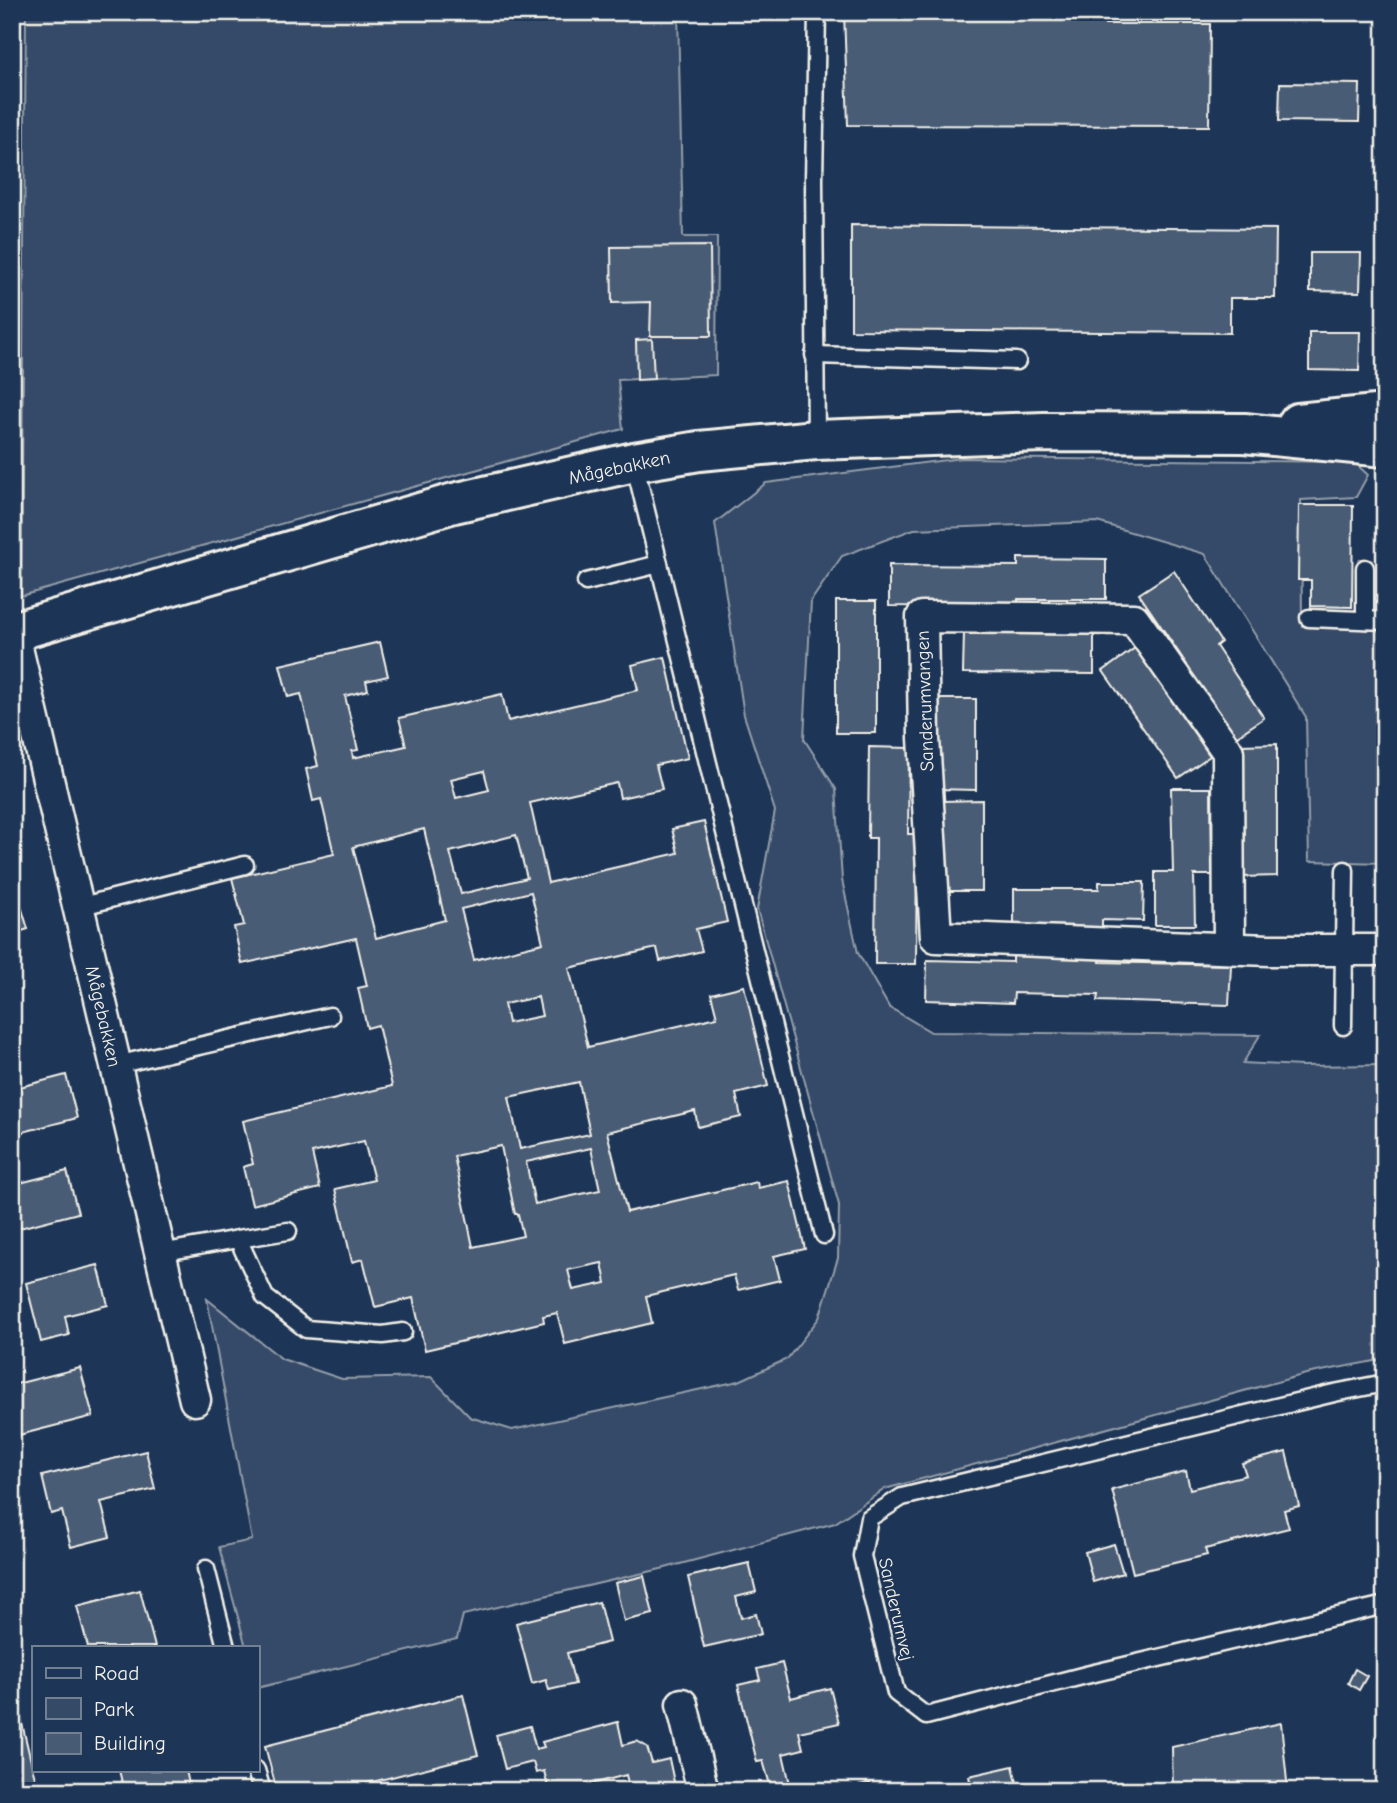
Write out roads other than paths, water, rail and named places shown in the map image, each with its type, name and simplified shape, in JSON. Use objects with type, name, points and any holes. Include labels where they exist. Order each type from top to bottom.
[{"type":"street","name":"Mågebakken","points":[[1244,433],[1305,422],[1385,414]]},
{"type":"street","name":"Mågebakken","points":[[195,1400],[13,632],[454,503],[699,451],[816,440],[1044,432],[1244,433],[1385,447]]},
{"type":"street","name":"Sanderumvangen","points":[[1229,948],[1228,752],[1134,619],[922,617],[924,738],[936,937],[1229,948],[1385,950]]},
{"type":"street","points":[[682,1704],[703,1791]]},
{"type":"lane","points":[[816,440],[814,355],[817,12]]},
{"type":"lane","points":[[814,355],[1017,361]]},
{"type":"lane","points":[[634,463],[824,1235]]},
{"type":"lane","points":[[586,582],[659,564]]},
{"type":"lane","points":[[1365,568],[1365,620]]},
{"type":"lane","points":[[1310,618],[1385,621]]},
{"type":"lane","points":[[78,907],[245,865]]},
{"type":"lane","points":[[1343,1026],[1345,870]]},
{"type":"lane","points":[[116,1065],[330,1016]]},
{"type":"lane","points":[[160,1253],[288,1231]]},
{"type":"lane","points":[[238,1239],[265,1297],[306,1329],[383,1335],[402,1332]]},
{"type":"lane","name":"Sanderumvej","points":[[1385,1383],[902,1497],[869,1518],[862,1556],[896,1693],[926,1716],[1086,1675],[1385,1605]]},
{"type":"lane","points":[[206,1569],[226,1646]]},
{"type":"lane","points":[[257,1772],[262,1791]]}]
